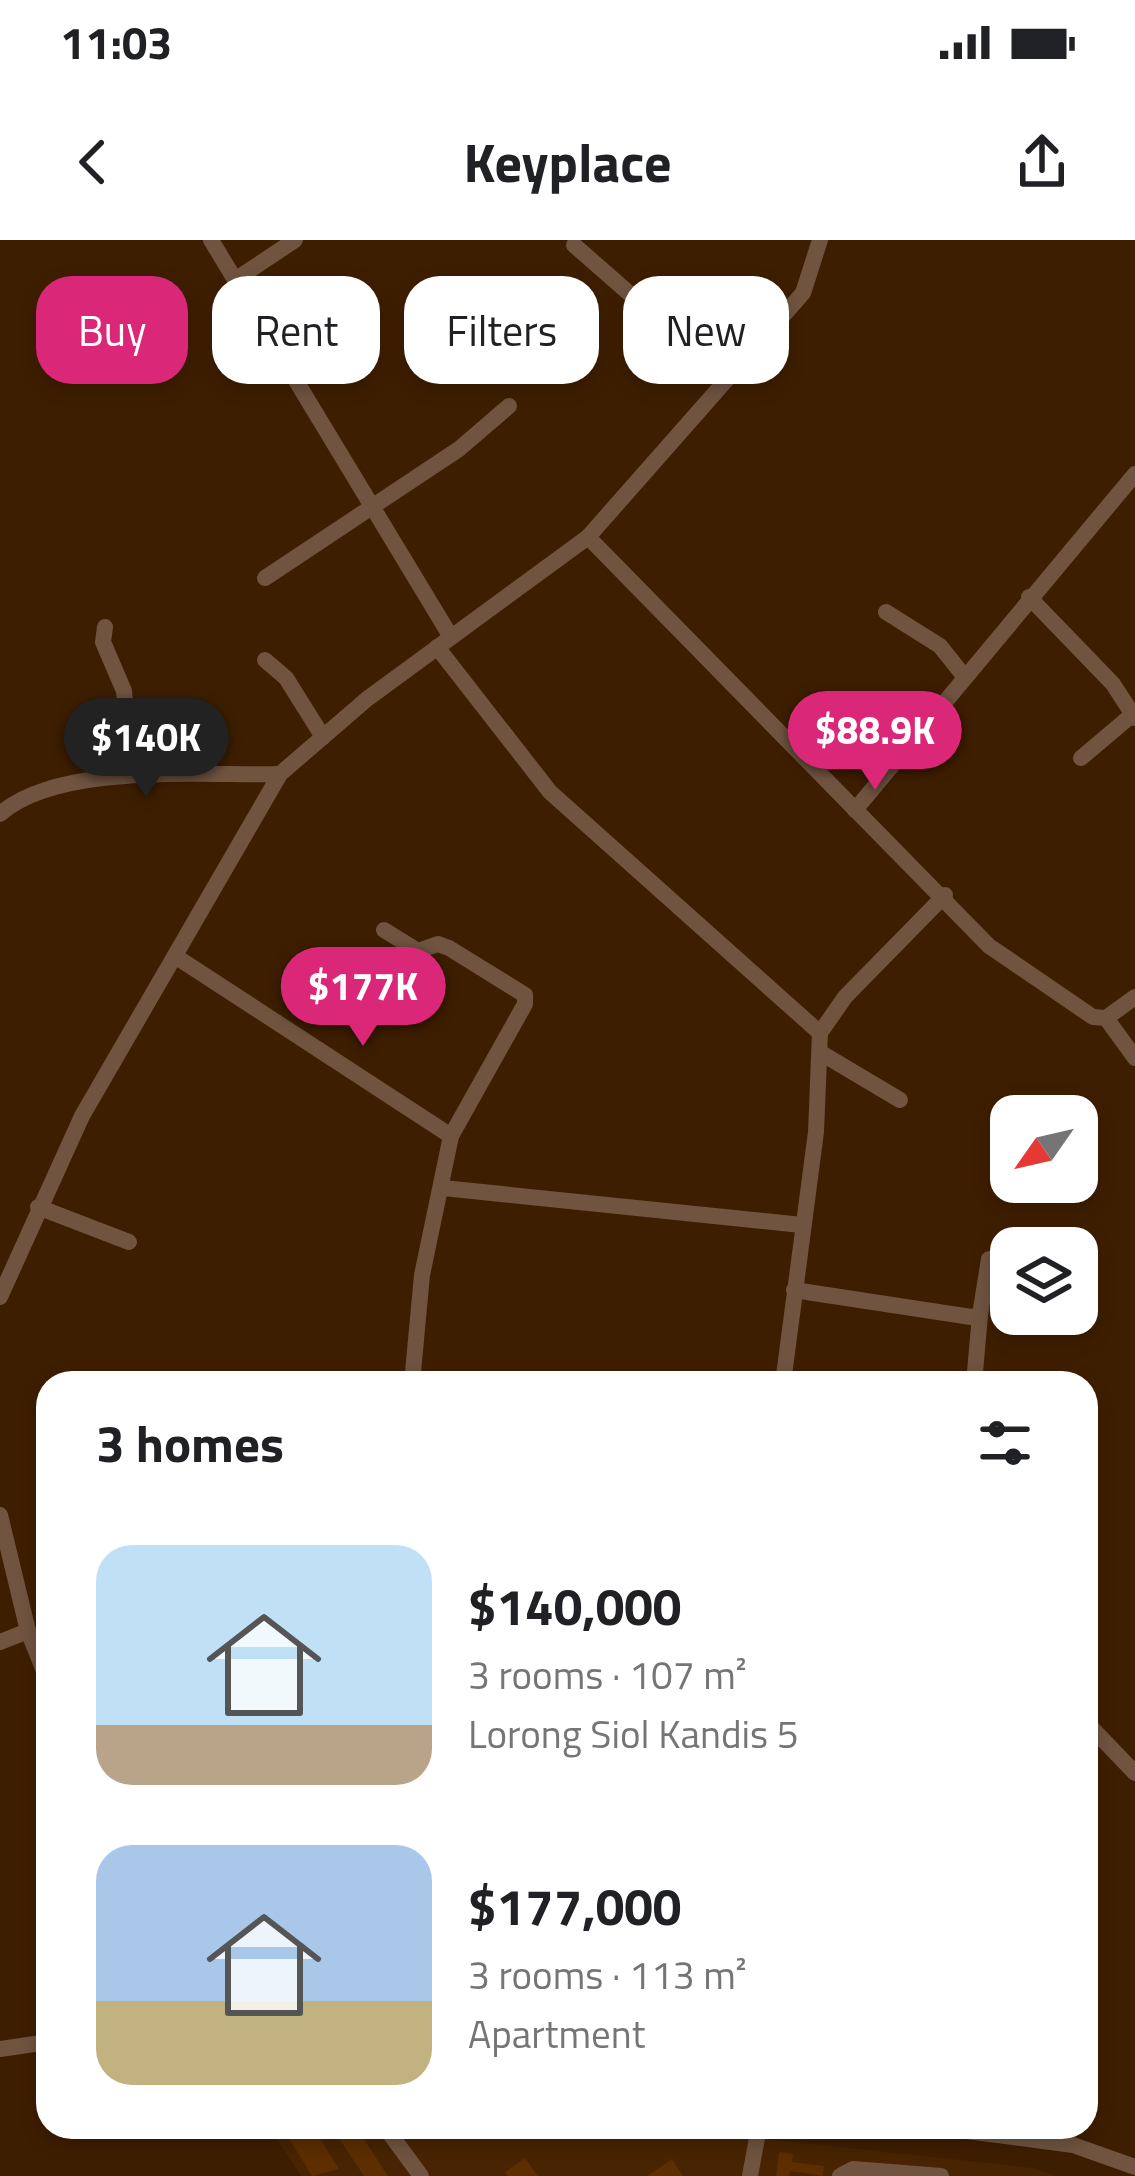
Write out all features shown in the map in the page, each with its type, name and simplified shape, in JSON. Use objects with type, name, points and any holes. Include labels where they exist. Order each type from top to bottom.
[{"type":"street","points":[[211,240],[233,276]]},
{"type":"street","points":[[241,276],[295,240]]},
{"type":"street","points":[[789,308],[803,292],[820,240]]},
{"type":"street","points":[[574,245],[623,288]]},
{"type":"street","points":[[297,384],[444,642],[550,792],[820,1033]]},
{"type":"street","points":[[0,1297],[82,1116],[178,958],[280,774],[444,642],[588,537],[723,384]]},
{"type":"street","points":[[265,578],[490,426],[508,406]]},
{"type":"street","points":[[854,810],[1135,474]]},
{"type":"street","points":[[588,537],[1004,959],[1093,1017],[1106,1018],[1135,997]]},
{"type":"street","points":[[1030,597],[1113,684],[1134,716],[1081,758]]},
{"type":"street","points":[[886,612],[940,646],[964,676]]},
{"type":"street","points":[[105,627],[103,642],[124,691],[131,774]]},
{"type":"street","points":[[265,660],[286,678],[323,737]]},
{"type":"street","points":[[2,807],[61,787],[131,774],[280,774]]},
{"type":"street","points":[[784,1371],[820,1033],[845,997],[945,895]]},
{"type":"street","points":[[384,931],[418,951],[438,944],[449,948],[525,995],[525,1004],[451,1136],[422,1275],[413,1371]]},
{"type":"street","points":[[178,958],[451,1136]]},
{"type":"street","points":[[1106,1018],[1135,1058]]},
{"type":"street","points":[[821,1053],[900,1100]]},
{"type":"street","points":[[442,1188],[802,1225]]},
{"type":"street","points":[[38,1207],[129,1242]]},
{"type":"street","points":[[975,1371],[989,1259]]},
{"type":"street","points":[[794,1291],[886,1307],[980,1315]]},
{"type":"street","points":[[0,1514],[36,1651]]},
{"type":"street","points":[[0,1642],[28,1630]]},
{"type":"street","points":[[1098,1734],[1135,1773]]},
{"type":"street","points":[[0,2049],[36,2044]]},
{"type":"street","points":[[394,2139],[421,2176]]},
{"type":"street","points":[[749,2176],[757,2139]]},
{"type":"street","points":[[1027,2139],[1073,2145],[1135,2167]]},
{"type":"street","points":[[840,2176],[853,2169],[940,2176]]},
{"type":"shaded area","points":[[277,2139],[766,2139],[1033,2168],[1056,2176],[301,2176]]},
{"type":"building","points":[[289,2139],[320,2139],[339,2169],[312,2176]]},
{"type":"building","points":[[339,2139],[364,2139],[388,2176],[364,2176]]},
{"type":"building","points":[[779,2152],[793,2154],[792,2162],[824,2166],[823,2176],[790,2171],[789,2176],[776,2176]]},
{"type":"building","points":[[525,2158],[538,2176],[508,2176],[505,2172]]},
{"type":"building","points":[[672,2159],[683,2176],[647,2176]]}]
